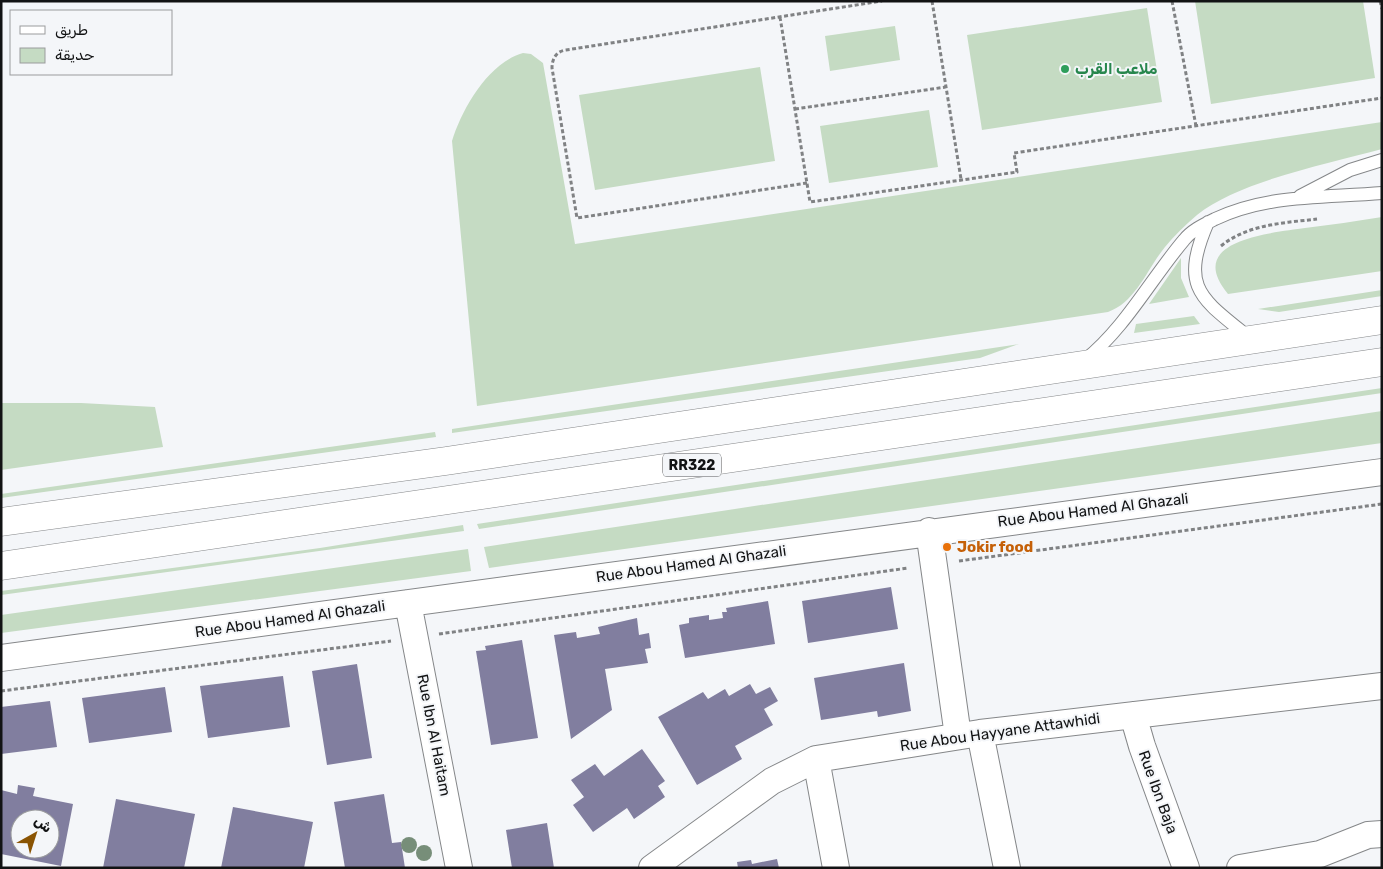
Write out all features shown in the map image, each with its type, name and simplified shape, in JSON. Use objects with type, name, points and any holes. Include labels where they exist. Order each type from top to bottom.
[{"type":"main road","points":[[1,522],[446,461],[1382,320]]},
{"type":"main road","name":"RR322","points":[[1,566],[1382,362]]},
{"type":"street","name":"Rue Abou Hamed Al Ghazali","points":[[1,658],[1382,472]]},
{"type":"street","points":[[929,532],[934,565],[969,734],[1007,868]]},
{"type":"street","name":"Rue Ibn Al Haitam","points":[[408,603],[459,868]]},
{"type":"street","name":"Rue Abou Hayyane Attawhidi","points":[[652,868],[772,781],[816,759],[969,734],[1382,686]]},
{"type":"street","name":"Rue Ibn Baja","points":[[1133,714],[1142,746],[1186,868]]},
{"type":"street","points":[[816,759],[836,868]]},
{"type":"street","points":[[1240,868],[1320,854],[1368,835],[1382,834]]},
{"type":"lane","points":[[1298,198],[1350,170],[1382,160]]},
{"type":"lane","points":[[1080,365],[1115,330],[1188,235],[1208,222],[1252,204],[1298,198],[1382,193]]},
{"type":"lane","points":[[1208,222],[1195,259],[1196,282],[1210,305],[1252,340]]},
{"type":"path","points":[[807,183],[577,218],[552,62],[561,51],[882,1]]},
{"type":"path","points":[[932,1],[961,179]]},
{"type":"path","points":[[1172,1],[1196,126]]},
{"type":"path","points":[[1380,1],[1382,9]]},
{"type":"path","points":[[780,17],[810,202],[1017,172],[1014,153],[1382,98]]},
{"type":"path","points":[[795,109],[946,87]]},
{"type":"path","points":[[1217,250],[1228,241],[1253,229],[1324,218]]},
{"type":"path","points":[[1,691],[415,638],[1382,504]]},
{"type":"green space","points":[[1195,1],[1363,1],[1375,78],[1211,104]]},
{"type":"green space","name":"ملاعب القرب","points":[[1147,8],[1162,102],[982,130],[967,35]]},
{"type":"green space","points":[[895,26],[900,60],[830,71],[825,36]]},
{"type":"green space","points":[[523,53],[531,54],[543,63],[575,244],[1382,122],[1382,149],[1260,183],[1236,192],[1215,203],[1197,215],[1180,231],[1165,247],[1134,293],[1118,307],[1108,312],[477,406],[452,141],[462,115],[478,89],[499,66],[510,58]]},
{"type":"green space","points":[[760,67],[775,161],[595,190],[579,95]]},
{"type":"green space","points":[[929,110],[938,167],[829,183],[820,126]]},
{"type":"green space","points":[[1382,217],[1382,271],[1228,294],[1217,276],[1216,262],[1224,251],[1237,243],[1272,233]]},
{"type":"green space","points":[[1181,258],[1181,278],[1189,297],[1149,304]]},
{"type":"green space","points":[[1382,290],[1382,296],[1279,312],[1258,309]]},
{"type":"green space","points":[[1194,316],[1200,324],[1134,333],[1136,324]]},
{"type":"green space","points":[[1019,344],[980,358],[452,433],[452,429]]},
{"type":"green space","points":[[1382,388],[1382,393],[479,529],[477,524]]},
{"type":"green space","points":[[1,403],[81,403],[155,407],[163,447],[1,470]]},
{"type":"green space","points":[[1382,411],[1382,443],[489,568],[484,547]]},
{"type":"green space","points":[[435,432],[436,437],[1,498],[1,494]]},
{"type":"green space","points":[[463,525],[464,531],[1,595],[1,591],[320,548]]},
{"type":"green space","points":[[468,549],[471,571],[1,633],[1,615]]},
{"type":"building","points":[[891,587],[898,629],[808,643],[802,601]]},
{"type":"building","points":[[768,601],[775,644],[685,658],[679,625],[689,623],[689,618],[709,615],[709,620],[723,618],[722,612],[727,612],[726,608]]},
{"type":"building","points":[[637,618],[639,635],[649,633],[651,648],[645,649],[648,663],[605,669],[612,710],[571,739],[554,635],[576,632],[577,638],[600,634],[598,627]]},
{"type":"building","points":[[522,640],[538,738],[491,745],[476,651],[486,650],[485,646]]},
{"type":"building","points":[[904,663],[911,711],[878,717],[877,711],[821,720],[814,678]]},
{"type":"building","points":[[357,664],[372,758],[327,765],[312,671]]},
{"type":"building","points":[[283,676],[290,727],[208,738],[200,686]]},
{"type":"building","points":[[750,684],[756,694],[770,687],[778,701],[764,709],[773,725],[735,746],[742,759],[697,785],[658,717],[703,692],[708,699],[725,689],[729,696]]},
{"type":"building","points":[[165,687],[172,732],[89,743],[82,698]]},
{"type":"building","points":[[50,701],[57,747],[1,754],[1,707]]},
{"type":"building","points":[[642,749],[665,781],[658,786],[665,797],[634,819],[627,808],[593,832],[573,805],[584,797],[571,780],[595,764],[604,776]]},
{"type":"building","points":[[18,785],[35,788],[33,796],[73,804],[61,866],[26,859],[60,859],[60,809],[10,809],[10,856],[1,854],[1,790],[17,794]]},
{"type":"building","points":[[384,794],[392,843],[401,842],[405,868],[345,868],[334,802]]},
{"type":"building","points":[[116,799],[195,814],[184,868],[103,868]]},
{"type":"building","points":[[233,807],[313,822],[304,868],[221,868]]},
{"type":"building","points":[[547,823],[554,868],[512,868],[506,830]]},
{"type":"building","points":[[777,859],[779,868],[738,868],[737,862],[751,860],[752,864]]},
{"type":"place","name":"ملاعب القرب","points":[[1065,69]]},
{"type":"place","name":"Jokir food","points":[[947,547]]}]
